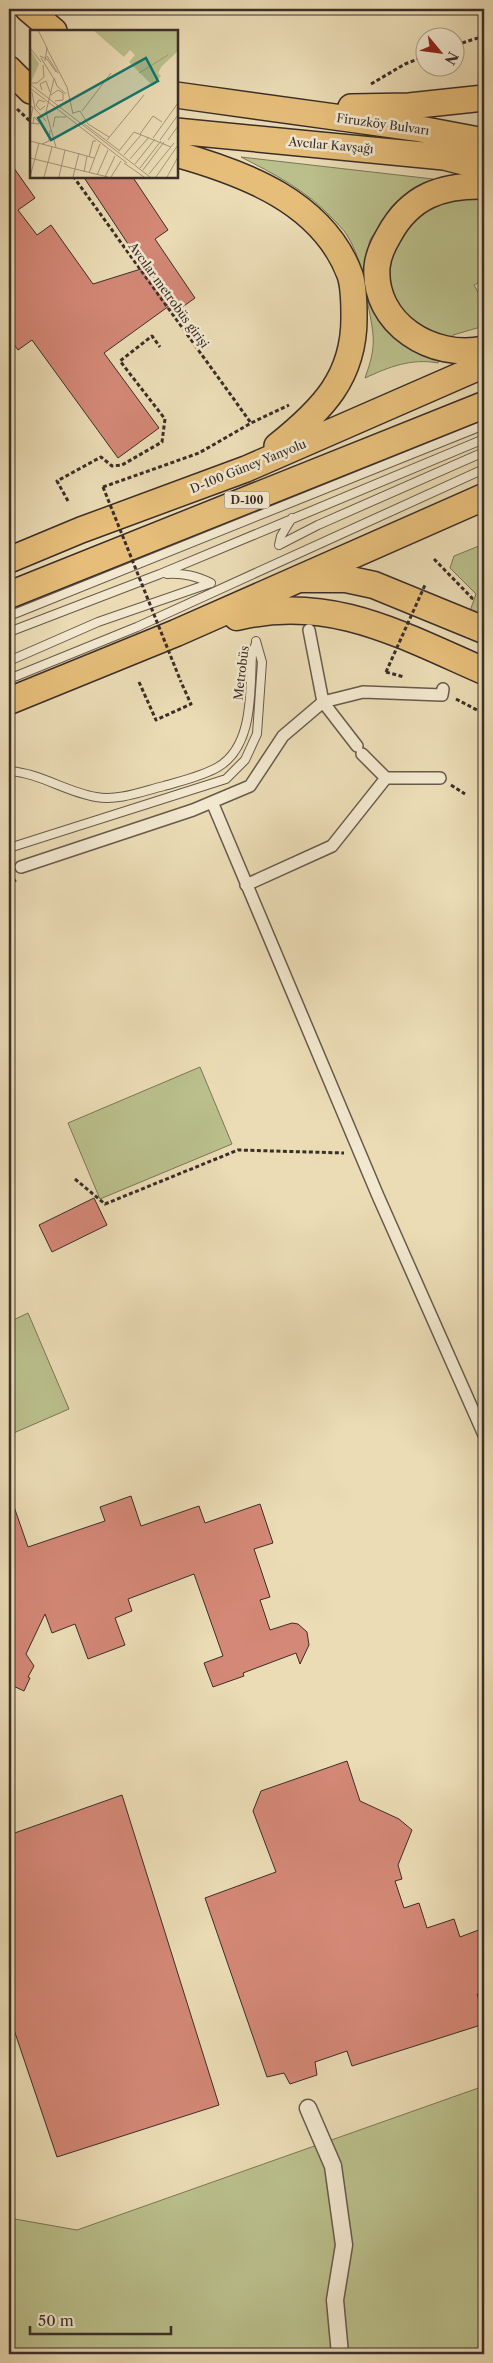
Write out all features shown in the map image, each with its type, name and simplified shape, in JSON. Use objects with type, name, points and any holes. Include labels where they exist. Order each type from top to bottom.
[{"type":"highway","name":"D-100","points":[[9,594],[484,405]]},
{"type":"highway","points":[[9,701],[176,633],[484,497]]},
{"type":"highway","points":[[296,579],[346,579],[374,585],[484,630]]},
{"type":"highway","points":[[176,633],[274,610],[328,612],[370,623],[484,671]]},
{"type":"main road","points":[[28,9],[53,30]]},
{"type":"main road","points":[[9,69],[30,80]]},
{"type":"main road","points":[[9,69],[23,99]]},
{"type":"main road","points":[[178,94],[282,110],[346,106],[409,106],[484,98]]},
{"type":"main road","name":"Firuzköy Bulvarı","points":[[282,110],[415,128],[484,141]]},
{"type":"main road","name":"Avcılar Kavşağı","points":[[178,131],[444,157],[484,167]]},
{"type":"main road","points":[[178,155],[246,177],[293,204],[324,231],[338,251],[350,276],[354,298],[354,327],[352,352],[343,375],[318,410],[299,428],[246,469]]},
{"type":"main road","points":[[484,186],[463,186],[436,192],[407,208],[392,228],[382,248],[377,267],[379,287],[385,306],[394,321],[411,336],[432,346],[458,353],[484,349]]},
{"type":"main road","name":"D-100 Güney Yanyolu","points":[[9,560],[81,530],[246,469],[484,365]]},
{"type":"street","points":[[309,630],[323,702],[359,750],[386,778],[440,778]]},
{"type":"street","points":[[21,867],[212,802],[250,786],[283,736],[323,702],[363,692],[442,695],[443,688]]},
{"type":"street","points":[[246,885],[332,846],[386,778]]},
{"type":"street","points":[[212,802],[360,1153],[484,1435]]},
{"type":"street","points":[[308,2108],[333,2166],[344,2244],[335,2300],[340,2354]]},
{"type":"lane","points":[[9,616],[484,425]]},
{"type":"lane","points":[[9,632],[160,574],[484,439]]},
{"type":"lane","points":[[292,518],[281,536],[279,545],[318,525],[484,452]]},
{"type":"lane","points":[[9,679],[137,628],[484,469]]},
{"type":"lane","points":[[9,661],[98,622],[211,583],[198,576],[182,573],[160,574]]},
{"type":"lane","name":"Metrobüs","points":[[9,771],[25,772],[97,797],[124,797],[181,781],[218,767],[234,754],[244,731],[252,655],[256,641],[262,662],[257,734],[246,760],[226,779],[9,848]]},
{"type":"path","points":[[466,42],[484,36]]},
{"type":"path","points":[[346,106],[375,81],[416,61]]},
{"type":"path","points":[[23,99],[30,119]]},
{"type":"path","name":"Avcılar metrobüs girişi","points":[[75,178],[251,423]]},
{"type":"path","points":[[68,500],[57,481],[101,458],[112,466],[122,465],[162,442],[165,419],[120,361],[152,336],[160,347]]},
{"type":"path","points":[[139,682],[156,720],[190,704],[103,487],[199,452],[251,423],[296,402]]},
{"type":"path","points":[[434,559],[472,598],[470,603]]},
{"type":"path","points":[[386,672],[425,585]]},
{"type":"path","points":[[443,688],[456,699],[478,710]]},
{"type":"path","points":[[9,804],[14,802]]},
{"type":"path","points":[[75,1179],[105,1204],[238,1150],[360,1153]]},
{"type":"green space","points":[[241,157],[433,179],[413,188],[392,206],[370,240],[366,257],[385,326],[411,349],[440,360],[438,363],[400,364],[365,378],[373,349],[373,333],[361,268],[347,235],[311,199],[277,176]]},
{"type":"green space","points":[[466,199],[484,200],[484,280],[474,285],[484,303],[484,326],[453,335],[453,343],[426,331],[405,314],[390,289],[389,257],[417,214],[438,204]]},
{"type":"green space","points":[[484,544],[484,617],[470,611],[476,594],[450,568],[454,556]]},
{"type":"green space","points":[[200,1067],[232,1144],[100,1199],[68,1123]]},
{"type":"green space","points":[[28,1313],[69,1409],[9,1435],[9,1322]]},
{"type":"green space","points":[[484,2086],[484,2354],[14,2354],[9,2340],[9,2218],[77,2230]]},
{"type":"building","points":[[9,161],[35,198],[18,210],[37,235],[51,225],[93,284],[144,268],[84,178],[133,178],[168,230],[155,239],[195,298],[174,313],[169,306],[104,353],[159,428],[118,458],[32,340],[18,350],[9,338]]},
{"type":"building","points":[[94,1198],[107,1225],[52,1252],[39,1225]]},
{"type":"building","points":[[131,1496],[141,1526],[199,1506],[205,1523],[260,1504],[273,1543],[254,1549],[270,1597],[260,1600],[270,1630],[292,1623],[298,1624],[307,1632],[309,1645],[300,1664],[296,1653],[243,1673],[244,1676],[213,1687],[204,1663],[223,1656],[194,1574],[128,1599],[132,1611],[115,1618],[125,1645],[88,1659],[75,1624],[52,1633],[45,1614],[26,1654],[34,1666],[24,1691],[9,1684],[9,1498],[11,1498],[28,1547],[105,1521],[100,1507]]},
{"type":"building","points":[[347,1761],[360,1801],[399,1819],[412,1830],[398,1865],[402,1879],[395,1881],[404,1908],[419,1903],[427,1928],[454,1919],[460,1937],[484,1928],[484,1993],[477,1994],[484,2016],[484,2024],[352,2066],[347,2051],[315,2062],[317,2075],[290,2084],[284,2073],[267,2077],[205,1898],[276,1872],[253,1811],[261,1791]]},
{"type":"building","points":[[122,1795],[219,2105],[57,2157],[9,2015],[9,1835]]}]
